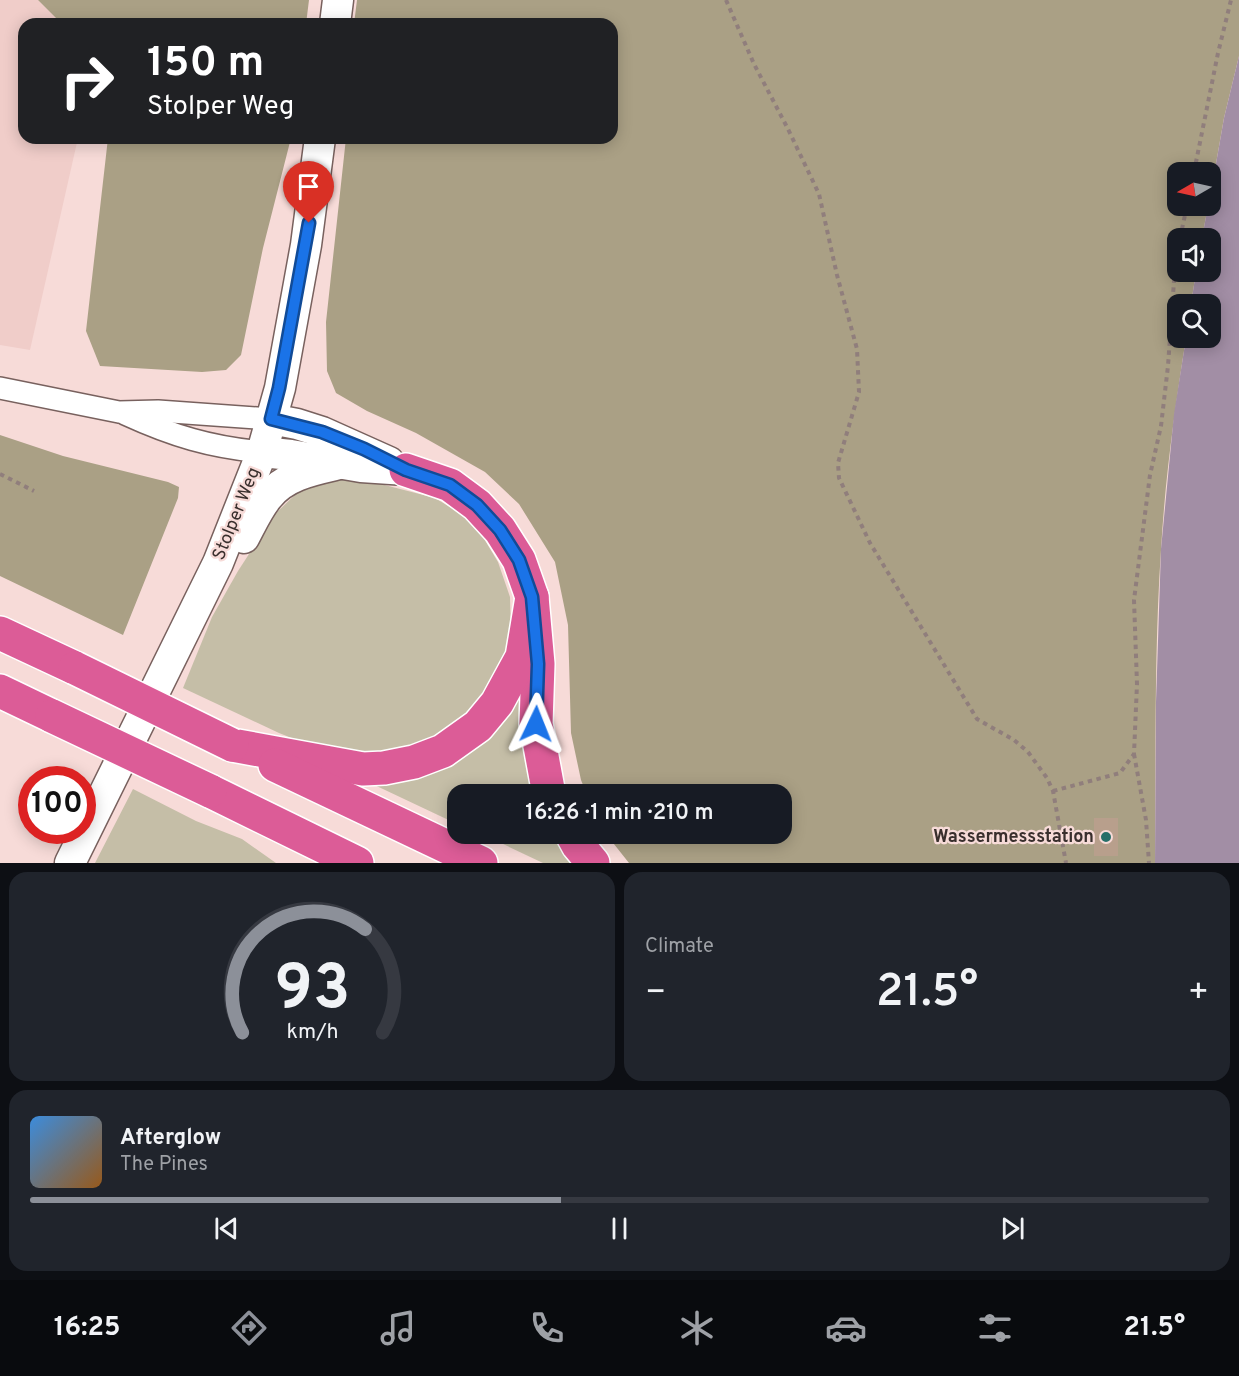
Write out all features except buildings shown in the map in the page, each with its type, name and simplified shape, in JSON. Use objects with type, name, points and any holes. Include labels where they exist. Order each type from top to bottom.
[{"type":"highway","points":[[406,470],[450,485],[477,505],[500,530],[519,560],[532,597],[538,664],[536,724],[547,784]]},
{"type":"highway","points":[[232,745],[363,769],[384,768],[414,762],[443,751],[478,726],[497,704],[522,657],[532,597]]},
{"type":"highway","points":[[0,633],[481,863]]},
{"type":"highway","points":[[0,691],[357,863]]},
{"type":"highway","points":[[222,797],[302,863]]},
{"type":"highway","points":[[577,844],[593,863]]},
{"type":"street","points":[[336,18],[338,0]]},
{"type":"street","name":"Stolper Weg","points":[[70,863],[218,563],[262,452],[279,388],[306,245],[319,144]]},
{"type":"street","points":[[0,388],[119,412],[154,427],[209,445],[291,455],[340,464],[406,470]]},
{"type":"street","points":[[119,412],[158,411],[271,419],[322,432],[364,449],[406,470]]},
{"type":"street","points":[[218,563],[237,550],[268,497],[286,481],[314,470],[340,464]]},
{"type":"path","points":[[726,0],[754,64],[819,194],[837,275],[857,349],[859,392],[838,463],[839,478],[870,543],[977,719],[1014,740],[1028,752],[1047,778],[1053,791],[1066,863]]},
{"type":"path","points":[[1196,162],[1231,0]]},
{"type":"path","points":[[1149,863],[1146,820],[1134,754],[1137,684],[1134,600],[1150,475],[1161,426],[1174,282]]},
{"type":"path","points":[[0,474],[34,491]]},
{"type":"path","points":[[1053,791],[1120,773],[1134,754]]},
{"type":"shaded area","points":[[0,0],[38,0],[56,18],[18,18],[18,144],[77,144],[30,350],[0,345]]},
{"type":"shaded area","points":[[38,0],[309,0],[307,18],[56,18]]},
{"type":"shaded area","points":[[357,0],[1239,0],[1239,56],[1216,162],[1167,162],[1167,216],[1206,216],[1204,228],[1167,228],[1167,282],[1194,282],[1193,294],[1167,294],[1167,348],[1185,348],[1171,444],[1159,589],[1156,667],[1155,863],[629,863],[614,844],[792,844],[792,784],[583,784],[571,733],[568,625],[555,562],[519,504],[485,472],[416,433],[367,411],[336,393],[327,371],[326,322],[345,144],[618,144],[618,18],[355,18]]},
{"type":"shaded area","points":[[1239,56],[1239,863],[1155,863],[1156,702],[1161,549],[1174,414],[1184,348],[1221,348],[1221,294],[1193,294],[1194,282],[1221,282],[1221,228],[1204,228],[1206,216],[1221,216],[1221,162],[1216,162]]},
{"type":"shaded area","points":[[107,144],[289,144],[263,248],[241,355],[226,370],[202,372],[100,366],[86,331]]},
{"type":"shaded area","points":[[0,435],[63,456],[168,482],[179,487],[178,498],[123,635],[0,576]]},
{"type":"shaded area","points":[[346,475],[435,498],[463,515],[480,532],[498,562],[510,597],[511,635],[499,675],[479,703],[448,732],[409,750],[384,754],[322,750],[279,733],[183,688],[212,617],[238,571],[275,514],[299,491]]},
{"type":"shaded area","points":[[525,661],[538,784],[447,784],[447,819],[366,781],[417,768]]},
{"type":"shaded area","points":[[133,789],[196,821],[242,839],[276,863],[95,863]]},
{"type":"shaded area","points":[[503,844],[563,844],[577,863],[543,863]]},
{"type":"place","name":"Wassermessstation","points":[[1106,837]]},
{"type":"route","points":[[309,223],[279,388],[271,419],[322,432],[364,449],[406,470],[450,485],[477,505],[500,530],[519,560],[532,597],[538,664],[536,724]]}]
